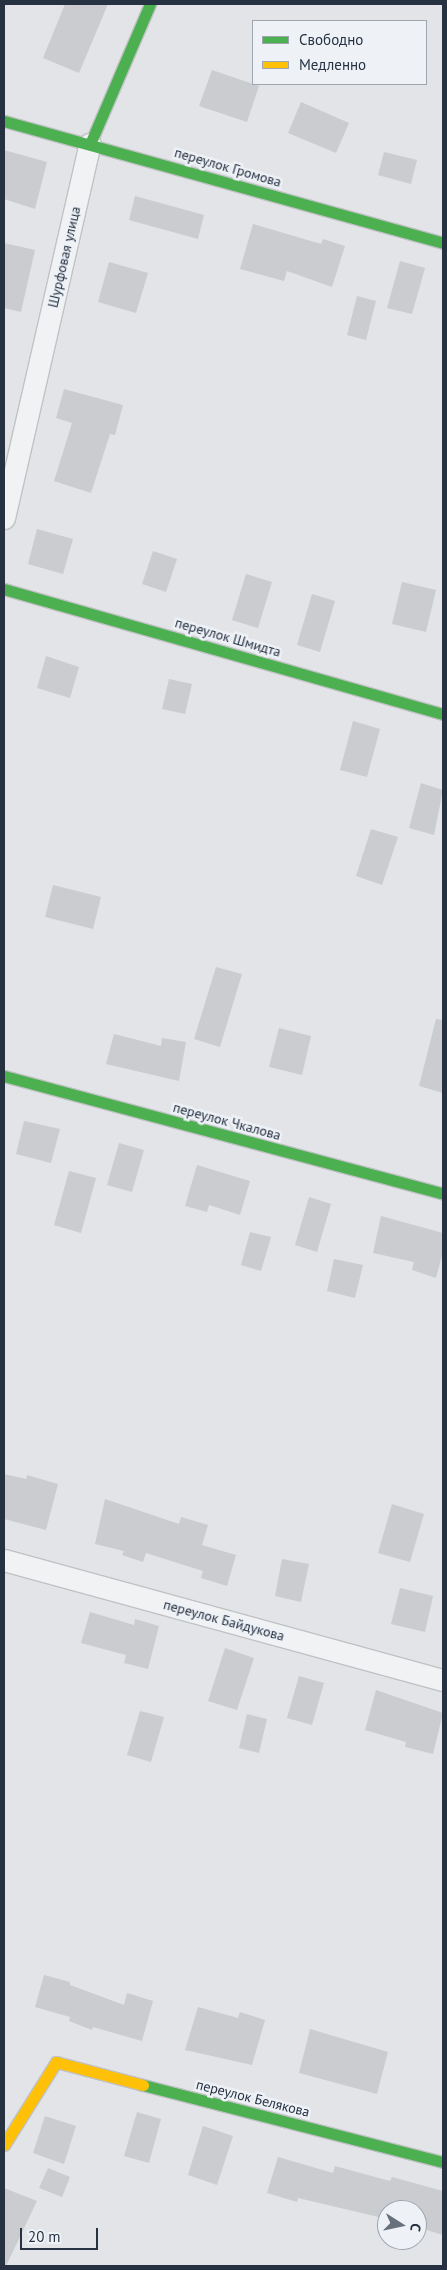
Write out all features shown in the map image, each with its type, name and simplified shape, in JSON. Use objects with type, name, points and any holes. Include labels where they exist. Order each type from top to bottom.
[{"type":"street","name":"Шурфовая улица","points":[[4,518],[90,144],[150,4]]},
{"type":"street","name":"переулок Громова","points":[[4,121],[443,243]]},
{"type":"street","name":"переулок Шмидта","points":[[4,589],[443,714]]},
{"type":"street","name":"переулок Чкалова","points":[[4,1076],[443,1194]]},
{"type":"street","name":"переулок Байдукова","points":[[4,1560],[443,1680]]},
{"type":"street","name":"переулок Белякова","points":[[4,2145],[56,2062],[443,2162]]},
{"type":"building","points":[[65,4],[108,4],[79,73],[43,58]]},
{"type":"building","points":[[212,70],[259,86],[247,122],[199,106]]},
{"type":"building","points":[[301,102],[349,123],[336,153],[288,133]]},
{"type":"building","points":[[4,150],[47,162],[35,209],[4,199]]},
{"type":"building","points":[[384,152],[417,160],[411,184],[378,175]]},
{"type":"building","points":[[135,196],[204,215],[198,239],[129,220]]},
{"type":"building","points":[[253,224],[321,244],[323,239],[345,246],[332,287],[287,271],[284,281],[240,269]]},
{"type":"building","points":[[4,243],[35,250],[21,312],[4,308]]},
{"type":"building","points":[[400,261],[425,268],[412,314],[387,308]]},
{"type":"building","points":[[109,262],[148,273],[136,313],[98,302]]},
{"type":"building","points":[[357,296],[376,301],[366,340],[347,335]]},
{"type":"building","points":[[64,389],[123,405],[115,435],[110,434],[91,493],[54,481],[72,423],[56,418]]},
{"type":"building","points":[[37,529],[73,539],[63,574],[28,564]]},
{"type":"building","points":[[153,551],[177,559],[166,592],[142,584]]},
{"type":"building","points":[[246,574],[272,582],[258,628],[232,620]]},
{"type":"building","points":[[402,582],[436,590],[426,632],[392,624]]},
{"type":"building","points":[[312,594],[335,601],[320,652],[297,645]]},
{"type":"building","points":[[46,656],[79,667],[70,698],[37,688]]},
{"type":"building","points":[[169,679],[192,684],[185,714],[162,709]]},
{"type":"building","points":[[353,721],[380,729],[367,777],[340,770]]},
{"type":"building","points":[[421,783],[443,790],[434,835],[409,828]]},
{"type":"building","points":[[371,829],[398,837],[382,885],[356,876]]},
{"type":"building","points":[[53,885],[101,897],[93,929],[45,917]]},
{"type":"building","points":[[216,967],[242,974],[220,1047],[194,1039]]},
{"type":"building","points":[[436,1019],[443,1020],[443,1093],[419,1086]]},
{"type":"building","points":[[279,1028],[311,1036],[302,1075],[269,1067]]},
{"type":"building","points":[[114,1034],[161,1046],[162,1038],[186,1042],[179,1081],[106,1064]]},
{"type":"building","points":[[24,1121],[60,1129],[51,1163],[16,1154]]},
{"type":"building","points":[[119,1143],[144,1150],[132,1192],[107,1185]]},
{"type":"building","points":[[197,1165],[250,1181],[240,1215],[209,1205],[207,1212],[185,1206]]},
{"type":"building","points":[[69,1171],[96,1178],[81,1233],[54,1225]]},
{"type":"building","points":[[309,1197],[331,1204],[317,1252],[295,1245]]},
{"type":"building","points":[[381,1216],[443,1233],[443,1252],[436,1278],[412,1270],[414,1262],[373,1253]]},
{"type":"building","points":[[250,1232],[271,1237],[261,1271],[241,1265]]},
{"type":"building","points":[[334,1259],[363,1265],[355,1298],[327,1291]]},
{"type":"building","points":[[4,1474],[26,1479],[27,1475],[58,1484],[46,1530],[4,1519]]},
{"type":"building","points":[[105,1499],[179,1524],[181,1517],[208,1525],[202,1545],[236,1555],[227,1586],[201,1578],[203,1571],[146,1553],[143,1562],[122,1555],[124,1551],[95,1544]]},
{"type":"building","points":[[392,1504],[424,1514],[410,1562],[378,1553]]},
{"type":"building","points":[[282,1559],[309,1564],[301,1602],[275,1596]]},
{"type":"building","points":[[400,1588],[433,1596],[425,1632],[391,1624]]},
{"type":"building","points":[[90,1612],[134,1625],[135,1619],[159,1626],[148,1669],[124,1663],[126,1655],[81,1643]]},
{"type":"building","points":[[225,1648],[254,1658],[237,1710],[208,1701]]},
{"type":"building","points":[[299,1676],[324,1683],[312,1725],[287,1718]]},
{"type":"building","points":[[376,1690],[443,1713],[433,1754],[405,1747],[406,1742],[365,1730]]},
{"type":"building","points":[[140,1711],[164,1717],[151,1762],[127,1755]]},
{"type":"building","points":[[247,1714],[267,1719],[259,1753],[239,1748]]},
{"type":"building","points":[[44,1975],[70,1982],[70,1985],[124,2005],[127,1993],[153,2001],[142,2041],[93,2027],[92,2030],[69,2021],[70,2017],[35,2007]]},
{"type":"building","points":[[198,2007],[238,2018],[240,2012],[265,2020],[252,2065],[185,2050]]},
{"type":"building","points":[[310,2029],[388,2052],[377,2094],[299,2073]]},
{"type":"building","points":[[137,2112],[161,2119],[149,2163],[124,2156]]},
{"type":"building","points":[[45,2116],[76,2126],[64,2164],[33,2153]]},
{"type":"building","points":[[203,2126],[233,2136],[217,2185],[188,2175]]},
{"type":"building","points":[[278,2157],[333,2173],[335,2166],[390,2181],[392,2177],[443,2191],[443,2235],[427,2230],[427,2200],[377,2200],[377,2217],[298,2198],[297,2202],[267,2193]]},
{"type":"building","points":[[48,2168],[70,2177],[62,2197],[39,2188]]},
{"type":"building","points":[[4,2188],[37,2201],[6,2266],[4,2266]]},
{"type":"traffic: fast","points":[[90,144],[150,4]]},
{"type":"traffic: fast","points":[[4,121],[443,243]]},
{"type":"traffic: fast","points":[[4,589],[443,714]]},
{"type":"traffic: fast","points":[[4,1076],[443,1194]]},
{"type":"traffic: fast","points":[[143,2085],[443,2162]]},
{"type":"traffic: slow","points":[[4,2145],[56,2062],[143,2085]]}]
